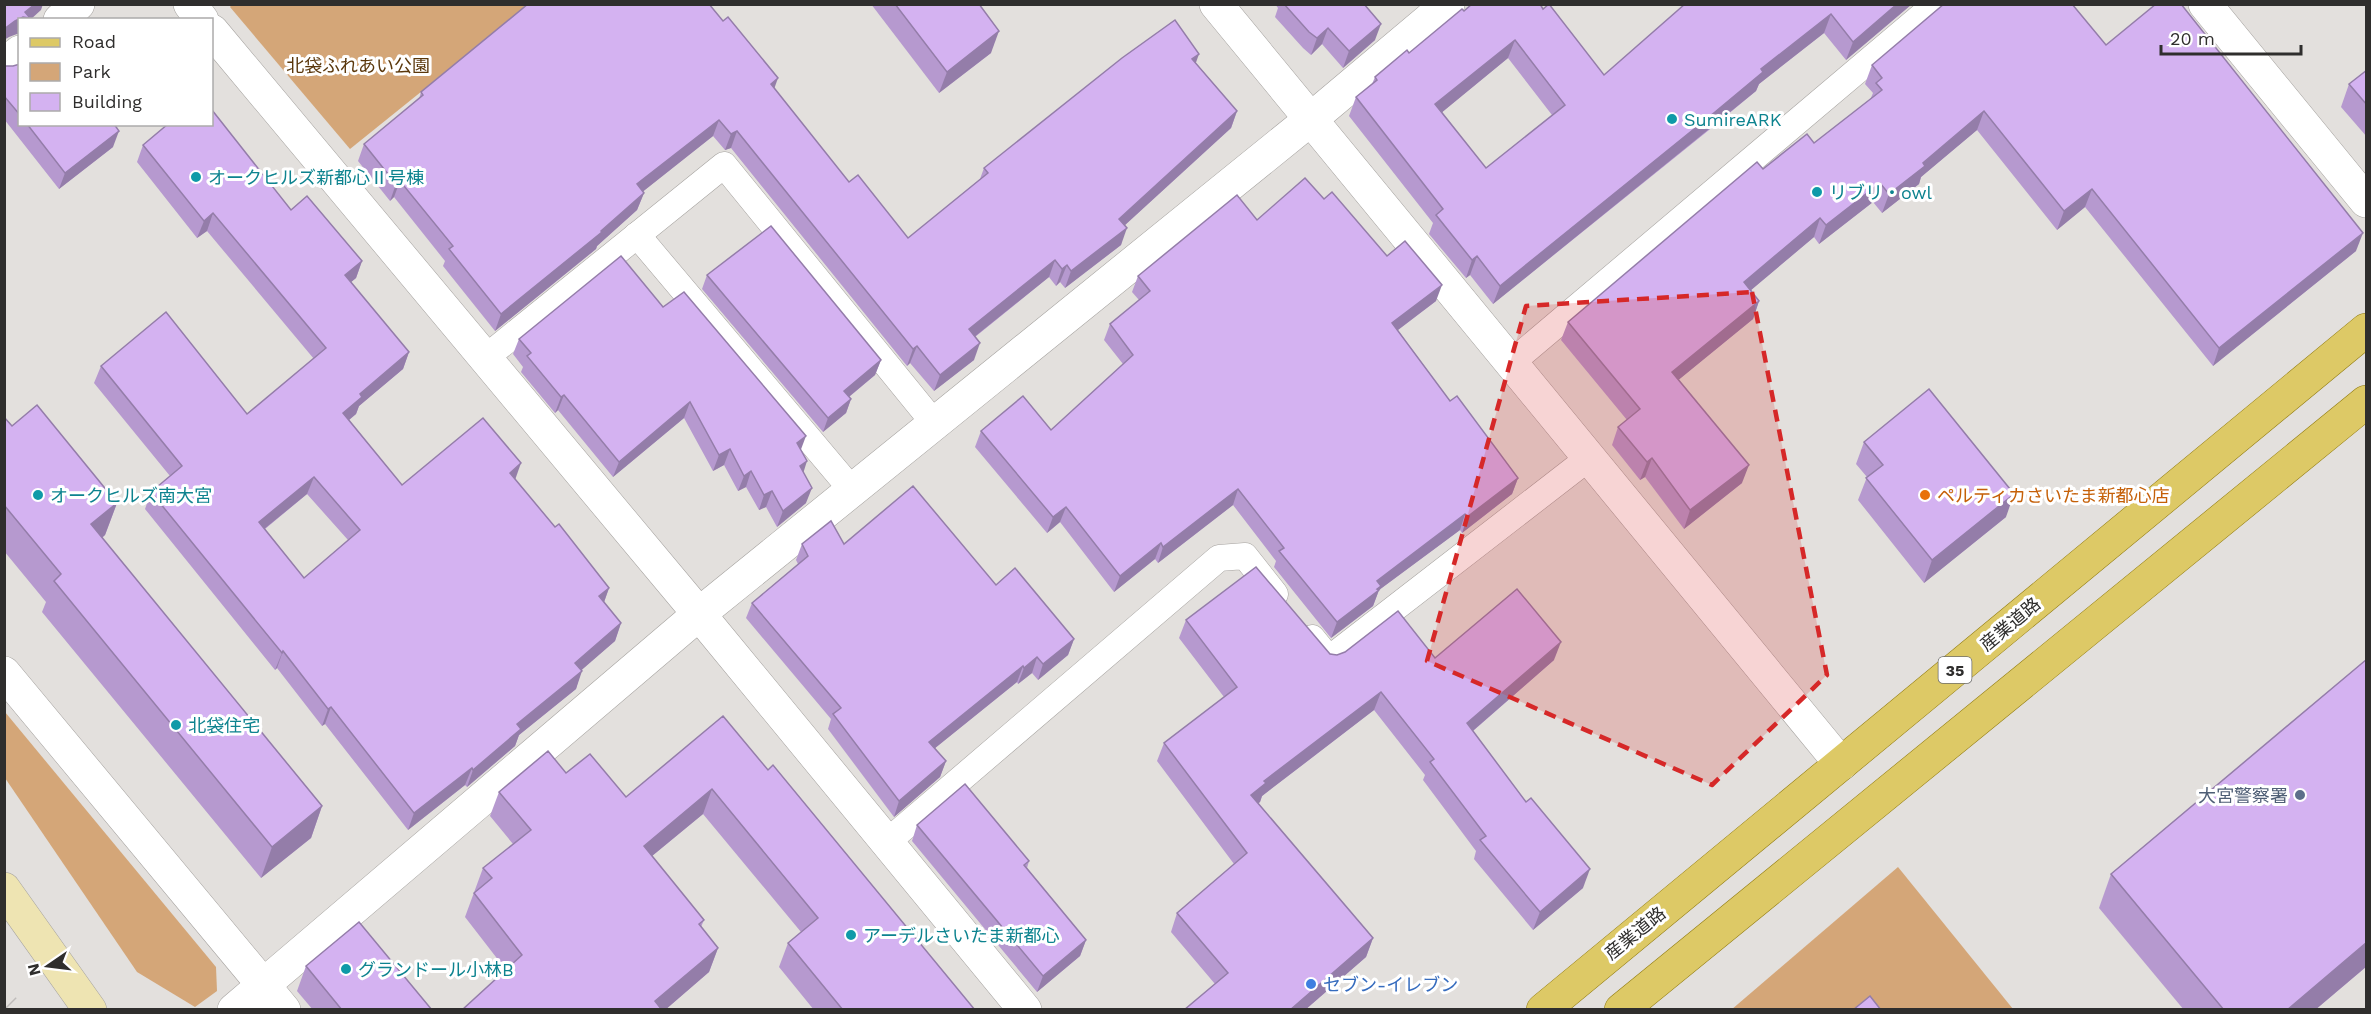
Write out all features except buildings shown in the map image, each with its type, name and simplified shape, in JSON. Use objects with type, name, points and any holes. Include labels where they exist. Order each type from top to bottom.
[{"type":"main road","name":"産業道路","points":[[1543,1010],[2367,330]]},
{"type":"main road","points":[[1621,1010],[2367,402]]},
{"type":"street","points":[[62,18],[78,4]]},
{"type":"street","points":[[189,4],[200,18]]},
{"type":"street","points":[[1215,4],[1841,764]]},
{"type":"street","points":[[234,1010],[699,614],[1311,119],[1448,4]]},
{"type":"street","points":[[2205,4],[2367,201]]},
{"type":"street","points":[[213,32],[699,614],[1025,1010]]},
{"type":"street","points":[[4,64],[18,54]]},
{"type":"street","points":[[4,673],[284,1010]]},
{"type":"street","points":[[4,889],[90,1010]]},
{"type":"lane","points":[[1511,363],[1936,4]]},
{"type":"lane","points":[[485,358],[724,165],[934,423]]},
{"type":"lane","points":[[637,235],[852,490]]},
{"type":"lane","points":[[887,842],[1219,558],[1245,556],[1329,659],[1590,457]]},
{"type":"highlighted area","points":[[1752,292],[1827,675],[1712,785],[1427,661],[1526,306]]},
{"type":"green space","name":"北袋ふれあい公園","points":[[232,4],[529,5],[350,149],[230,7]]},
{"type":"green space","points":[[5,712],[216,967],[217,991],[195,1007],[137,972],[5,778]]},
{"type":"green space","points":[[1898,867],[2013,1009],[1731,1010]]},
{"type":"place","name":"SumireARK","points":[[1672,119]]},
{"type":"place","name":"オークヒルズ新都心Ⅱ号棟","points":[[196,177]]},
{"type":"place","name":"リブリ・owl","points":[[1817,192]]},
{"type":"place","name":"オークヒルズ南大宮","points":[[38,495]]},
{"type":"place","name":"ペルティカさいたま新都心店","points":[[1925,495]]},
{"type":"place","name":"北袋住宅","points":[[176,725]]},
{"type":"place","name":"大宮警察署","points":[[2300,795]]},
{"type":"place","name":"アーデルさいたま新都心","points":[[851,935]]},
{"type":"place","name":"グランドール小林B","points":[[346,969]]},
{"type":"place","name":"セブン-イレブン","points":[[1311,984]]}]
